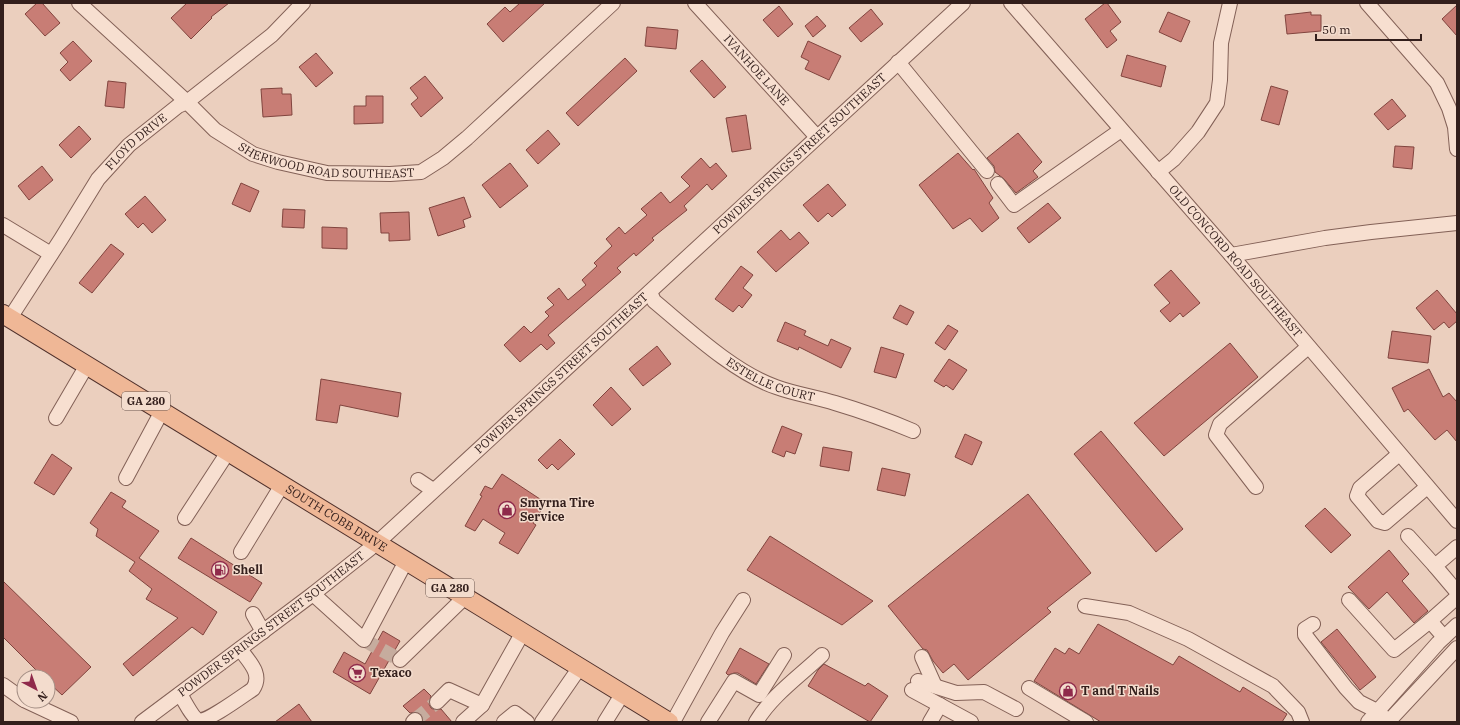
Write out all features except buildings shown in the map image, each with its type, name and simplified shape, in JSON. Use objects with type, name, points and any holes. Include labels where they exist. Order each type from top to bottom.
[{"type":"main road","name":"SOUTH COBB DRIVE","points":[[6,316],[669,722]]},
{"type":"street","name":"SHERWOOD ROAD SOUTHEAST","points":[[79,3],[187,102],[215,130],[253,154],[278,162],[327,172],[390,174],[421,172],[443,158],[467,138],[613,3]]},
{"type":"street","name":"FLOYD DRIVE","points":[[6,316],[51,254],[98,179],[129,145],[178,106],[187,102],[272,34],[303,3]]},
{"type":"street","name":"IVANHOE LANE","points":[[695,3],[817,137]]},
{"type":"street","name":"POWDER SPRINGS STREET SOUTHEAST","points":[[142,722],[313,594],[377,543],[962,3]]},
{"type":"street","name":"OLD CONCORD ROAD SOUTHEAST","points":[[1011,3],[1457,521]]},
{"type":"street","points":[[1158,172],[1174,159],[1198,132],[1216,103],[1220,80],[1221,44],[1230,3]]},
{"type":"street","points":[[1367,3],[1438,83],[1449,108],[1455,127],[1457,149]]},
{"type":"street","points":[[898,62],[987,171]]},
{"type":"street","points":[[998,184],[1014,205],[1121,130]]},
{"type":"street","points":[[3,224],[51,254]]},
{"type":"street","points":[[1230,256],[1325,238],[1457,224]]},
{"type":"street","name":"ESTELLE COURT","points":[[650,292],[654,301],[708,346],[745,372],[775,387],[836,403],[877,416],[913,431]]},
{"type":"street","points":[[1256,487],[1216,435],[1220,424],[1308,347]]},
{"type":"street","points":[[56,418],[87,365]]},
{"type":"street","points":[[126,478],[162,411]]},
{"type":"street","points":[[185,518],[228,452]]},
{"type":"street","points":[[1400,454],[1360,488],[1357,496],[1378,521],[1385,523],[1427,487]]},
{"type":"street","points":[[418,480],[434,490]]},
{"type":"street","points":[[241,552],[282,485]]},
{"type":"street","points":[[1408,536],[1457,592]]},
{"type":"street","points":[[1434,566],[1457,547]]},
{"type":"street","points":[[313,594],[364,640],[406,561]]},
{"type":"street","points":[[400,660],[465,597]]},
{"type":"street","points":[[1349,600],[1394,650],[1457,597]]},
{"type":"street","points":[[673,722],[722,633],[743,600]]},
{"type":"street","points":[[1085,606],[1129,613],[1188,639],[1274,686],[1298,712],[1302,722]]},
{"type":"street","points":[[253,614],[263,632]]},
{"type":"street","points":[[1430,621],[1444,637]]},
{"type":"street","points":[[1313,624],[1305,629],[1305,635],[1346,688],[1359,702],[1377,711],[1388,722],[1457,648]]},
{"type":"street","points":[[1368,722],[1444,637],[1457,625]]},
{"type":"street","points":[[463,722],[482,705],[523,632]]},
{"type":"street","points":[[180,694],[194,716],[198,720],[202,720],[211,716],[253,689],[257,683],[256,675],[240,649]]},
{"type":"street","points":[[708,722],[734,681],[759,695],[784,655]]},
{"type":"street","points":[[756,722],[762,712],[779,694],[822,655]]},
{"type":"street","points":[[922,657],[935,686]]},
{"type":"street","points":[[542,722],[580,667]]},
{"type":"street","points":[[3,685],[16,694]]},
{"type":"street","points":[[971,722],[940,705],[915,686],[935,686],[956,693],[984,692],[1016,709]]},
{"type":"street","points":[[1029,688],[1086,722]]},
{"type":"street","points":[[437,702],[449,690],[482,705]]},
{"type":"street","points":[[605,722],[623,693]]},
{"type":"street","points":[[930,722],[940,705]]},
{"type":"street","points":[[44,709],[71,722]]},
{"type":"street","points":[[504,722],[515,713],[527,722]]},
{"type":"tunnel","points":[[364,640],[400,660]]},
{"type":"tunnel","points":[[415,720],[437,702]]},
{"type":"place","name":"Smyrna Tire Service","points":[[507,510]]},
{"type":"place","name":"Shell","points":[[220,570]]},
{"type":"place","name":"Texaco","points":[[357,673]]},
{"type":"place","name":"T and T Nails","points":[[1068,691]]}]
